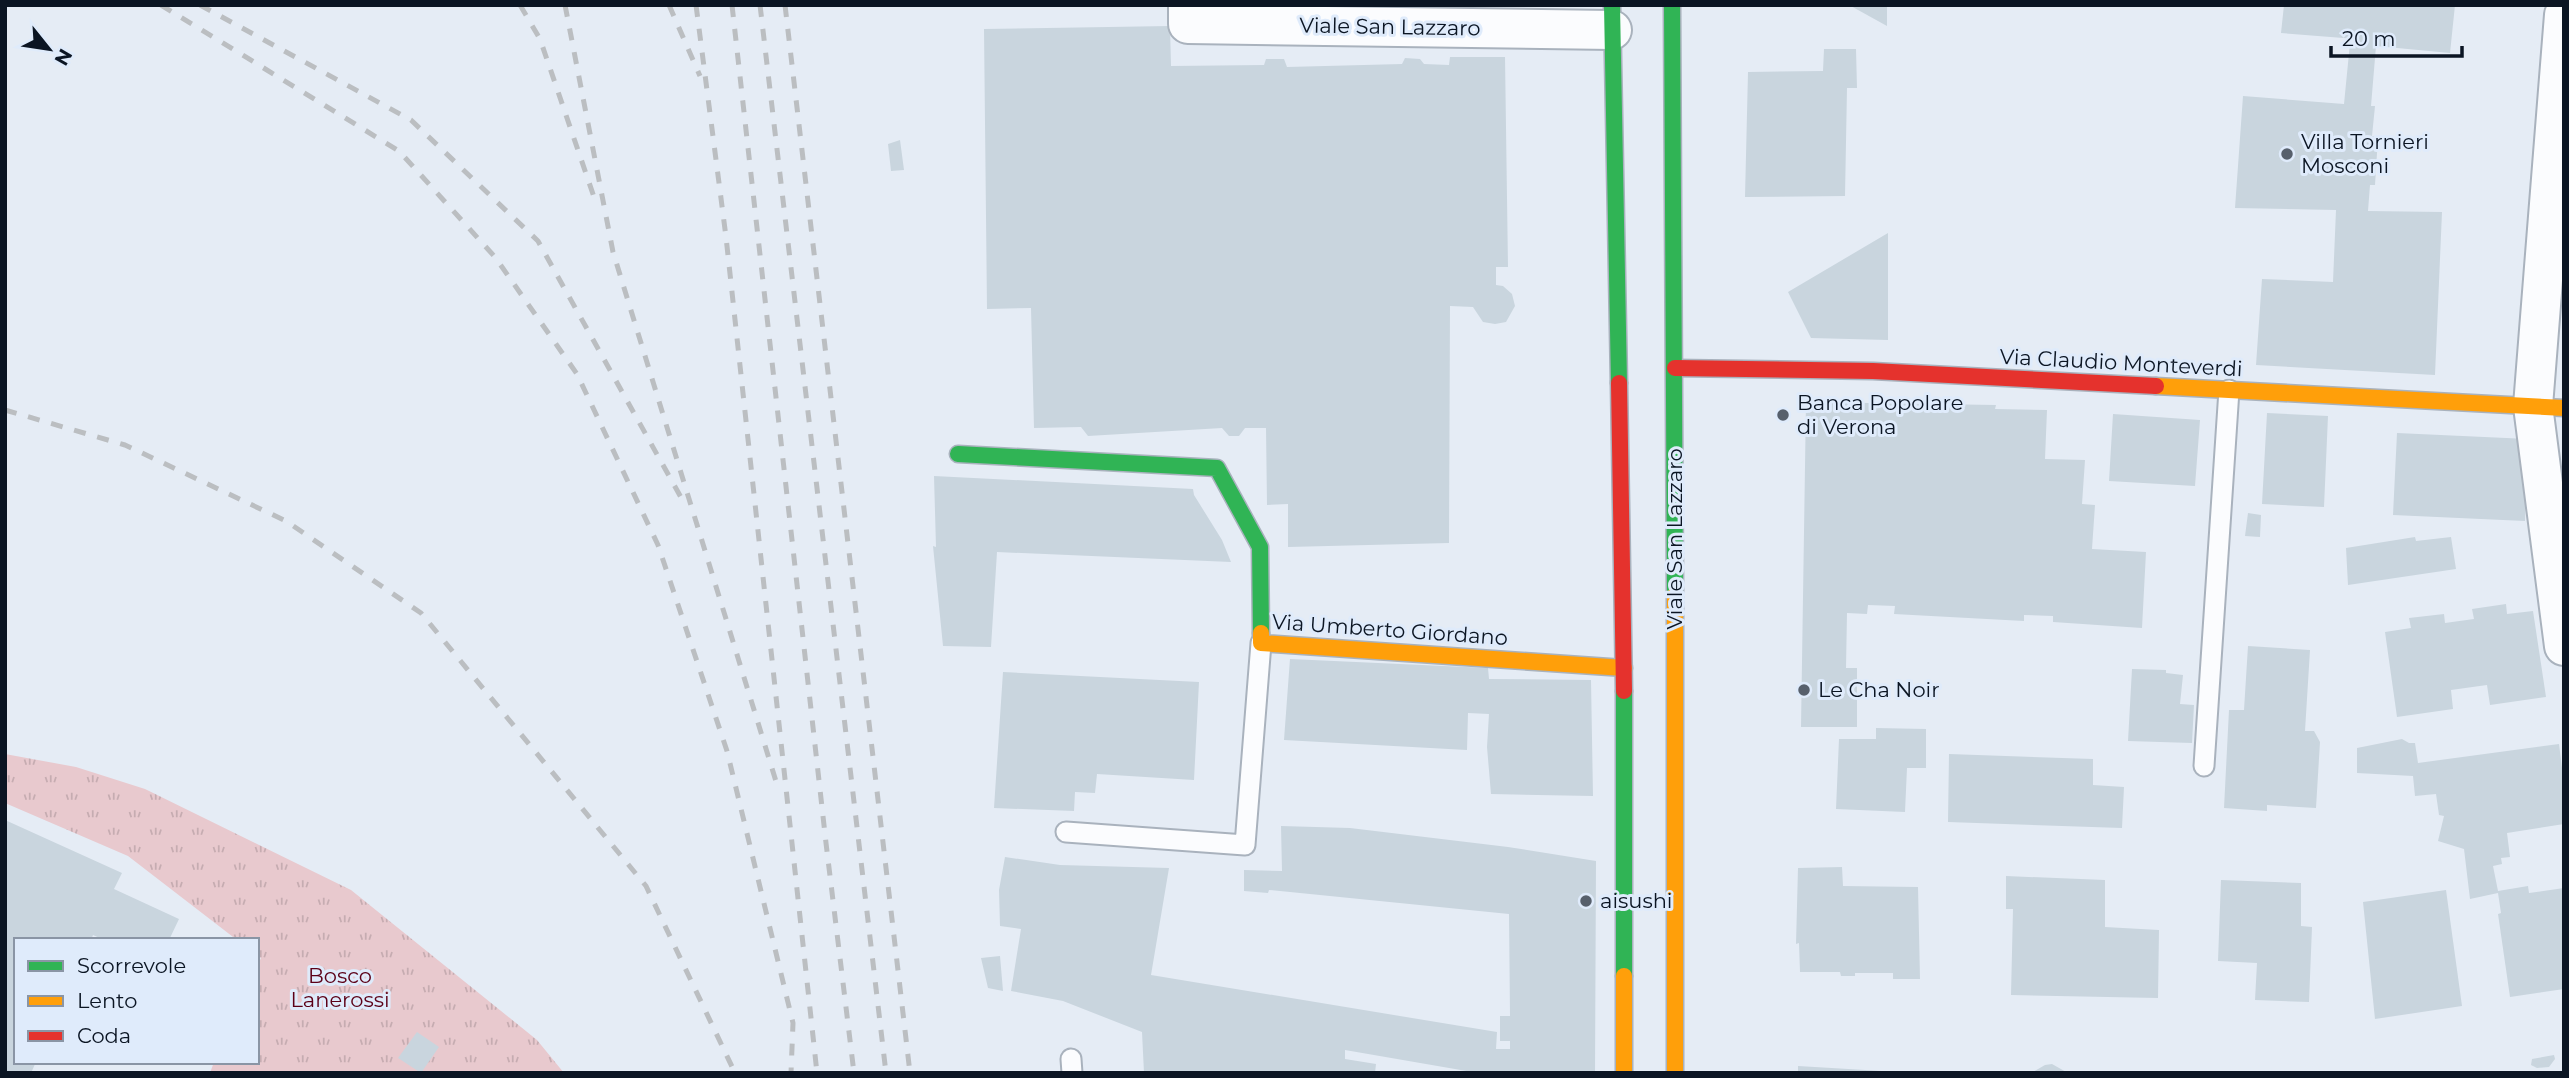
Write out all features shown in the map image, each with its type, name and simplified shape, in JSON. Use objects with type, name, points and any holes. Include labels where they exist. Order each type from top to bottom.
[{"type":"main road","name":"Viale San Lazzaro","points":[[1672,5],[1675,1073]]},
{"type":"main road","name":"Viale San Lazzaro","points":[[1612,18],[1624,668],[1624,1073]]},
{"type":"main road","name":"Via Claudio Monteverdi","points":[[1675,368],[1873,371],[2549,407]]},
{"type":"main road","name":"Via Umberto Giordano","points":[[958,454],[1217,468],[1260,547],[1261,643],[1624,668]]},
{"type":"street","name":"Viale San Lazzaro","points":[[1188,5],[1188,24],[1612,18]]},
{"type":"street","points":[[2564,15],[2549,407],[2564,646]]},
{"type":"lane","points":[[2204,766],[2228,390]]},
{"type":"lane","points":[[1066,832],[1245,845],[1261,643]]},
{"type":"green space","name":"Bosco Lanerossi","points":[[5,754],[76,767],[145,789],[351,890],[537,1040],[564,1073],[210,1073],[213,1064],[259,1064],[259,938],[234,938],[128,856],[5,803]]},
{"type":"building","points":[[1849,5],[1887,5],[1887,26]]},
{"type":"building","points":[[2284,5],[2455,5],[2450,53],[2376,46],[2371,106],[2375,106],[2372,136],[2378,137],[2375,185],[2370,185],[2368,211],[2442,212],[2435,375],[2256,365],[2262,279],[2333,282],[2336,210],[2235,208],[2243,96],[2344,104],[2350,43],[2356,44],[2356,39],[2281,33]]},
{"type":"building","points":[[1170,26],[1171,66],[1264,65],[1266,59],[1284,59],[1287,67],[1402,64],[1405,58],[1420,59],[1424,64],[1449,65],[1450,57],[1505,57],[1508,267],[1496,267],[1496,285],[1503,286],[1512,294],[1515,306],[1506,322],[1495,324],[1483,322],[1473,307],[1450,306],[1449,543],[1288,547],[1288,504],[1267,505],[1266,428],[1245,428],[1239,436],[1229,436],[1222,428],[1088,436],[1081,427],[1034,428],[1031,308],[987,309],[984,29]]},
{"type":"building","points":[[1824,49],[1856,49],[1857,88],[1847,88],[1845,196],[1745,197],[1748,72],[1823,71]]},
{"type":"building","points":[[900,140],[904,170],[891,171],[888,144]]},
{"type":"building","points":[[1888,233],[1888,340],[1811,338],[1788,292]]},
{"type":"building","points":[[1806,402],[1996,405],[1995,409],[2047,410],[2045,459],[2085,460],[2082,504],[2095,505],[2092,549],[2146,552],[2142,628],[2053,622],[2053,616],[2024,615],[2024,621],[1894,614],[1895,606],[1868,605],[1867,614],[1847,613],[1846,668],[1857,668],[1857,727],[1801,727]]},
{"type":"building","points":[[2267,413],[2328,416],[2324,507],[2262,504]]},
{"type":"building","points":[[2113,414],[2200,420],[2195,486],[2109,481]]},
{"type":"building","points":[[2397,433],[2528,439],[2525,521],[2393,515]]},
{"type":"building","points":[[934,476],[1193,489],[1222,540],[1231,562],[997,552],[991,647],[943,646],[933,546],[936,547]]},
{"type":"building","points":[[2248,513],[2261,515],[2260,537],[2245,536]]},
{"type":"building","points":[[2415,537],[2416,541],[2451,537],[2456,569],[2348,585],[2346,548]]},
{"type":"building","points":[[2506,604],[2507,614],[2533,611],[2546,697],[2490,705],[2487,685],[2451,690],[2453,709],[2397,717],[2385,632],[2411,628],[2409,618],[2444,614],[2445,623],[2474,619],[2472,609]]},
{"type":"building","points":[[2248,646],[2310,650],[2305,731],[2314,731],[2320,742],[2316,808],[2267,805],[2267,811],[2224,808],[2229,710],[2244,710]]},
{"type":"building","points":[[1290,659],[1488,668],[1489,679],[1591,680],[1593,796],[1491,794],[1487,747],[1489,714],[1468,713],[1467,750],[1284,740]]},
{"type":"building","points":[[2132,669],[2166,670],[2166,673],[2183,675],[2180,704],[2194,705],[2192,743],[2128,741]]},
{"type":"building","points":[[1003,672],[1199,682],[1194,780],[1097,774],[1095,793],[1075,792],[1074,811],[994,808]]},
{"type":"building","points":[[1876,728],[1926,729],[1926,768],[1907,768],[1905,812],[1836,809],[1839,739],[1876,739]]},
{"type":"building","points":[[2402,739],[2415,743],[2418,763],[2559,744],[2564,784],[2564,824],[2507,833],[2510,857],[2501,858],[2502,864],[2493,866],[2498,891],[2528,886],[2529,893],[2564,888],[2564,989],[2510,997],[2498,914],[2501,913],[2498,893],[2470,899],[2464,849],[2438,841],[2444,816],[2439,815],[2436,794],[2415,796],[2413,776],[2357,773],[2357,748]]},
{"type":"building","points":[[1949,754],[2093,759],[2093,785],[2124,787],[2122,828],[1948,822]]},
{"type":"building","points":[[5,820],[122,873],[114,889],[179,919],[170,938],[100,938],[93,935],[92,938],[14,938],[14,1064],[35,1064],[31,1073],[5,1073]]},
{"type":"building","points":[[1281,826],[1350,828],[1508,847],[1596,861],[1595,1073],[1478,1073],[1345,1050],[1345,1059],[1376,1064],[1375,1073],[1144,1073],[1142,1032],[1063,1001],[1011,991],[1021,929],[1000,926],[999,890],[1005,857],[1060,865],[1169,868],[1151,975],[1497,1032],[1496,1049],[1510,1049],[1510,1041],[1500,1041],[1500,1016],[1510,1016],[1509,914],[1269,890],[1268,893],[1244,891],[1244,870],[1282,871]]},
{"type":"building","points":[[1842,867],[1843,886],[1918,887],[1920,979],[1893,979],[1893,973],[1855,973],[1855,976],[1841,976],[1840,972],[1800,972],[1799,943],[1796,944],[1798,868]]},
{"type":"building","points":[[2006,876],[2105,880],[2105,927],[2159,930],[2158,998],[2011,995],[2013,909],[2006,909]]},
{"type":"building","points":[[2221,880],[2301,883],[2301,926],[2312,927],[2309,1002],[2255,1000],[2257,963],[2218,961]]},
{"type":"building","points":[[2446,890],[2462,1006],[2375,1019],[2363,902]]},
{"type":"building","points":[[1000,956],[1003,991],[988,988],[981,958]]},
{"type":"building","points":[[417,1032],[439,1047],[421,1073],[398,1058]]},
{"type":"building","points":[[2554,1055],[2555,1059],[2549,1067],[2537,1068],[2531,1065],[2532,1059]]},
{"type":"building","points":[[2052,1064],[2068,1073],[2031,1073],[2045,1065]]},
{"type":"building","points":[[1798,1066],[1882,1071],[1882,1073],[1798,1073]]},
{"type":"railway","points":[[161,5],[399,151],[495,257],[577,374],[658,545],[727,751],[793,1023],[791,1073]]},
{"type":"railway","points":[[200,5],[411,120],[538,241],[683,501]]},
{"type":"railway","points":[[520,5],[540,39],[594,197]]},
{"type":"railway","points":[[565,5],[613,252],[779,791]]},
{"type":"railway","points":[[669,5],[700,76]]},
{"type":"railway","points":[[696,5],[726,237],[817,1073]]},
{"type":"railway","points":[[732,5],[854,1073]]},
{"type":"railway","points":[[760,5],[886,1073]]},
{"type":"railway","points":[[785,5],[910,1073]]},
{"type":"railway","points":[[5,410],[125,445],[286,521],[421,613],[646,886],[735,1073]]},
{"type":"traffic: fast","points":[[1612,5],[1619,383]]},
{"type":"traffic: fast","points":[[1672,5],[1675,595]]},
{"type":"traffic: fast","points":[[958,454],[1217,468],[1260,547],[1261,633]]},
{"type":"traffic: fast","points":[[1624,691],[1624,976]]},
{"type":"traffic: slow","points":[[2156,386],[2564,408]]},
{"type":"traffic: slow","points":[[1675,595],[1675,1073]]},
{"type":"traffic: slow","points":[[1261,633],[1261,643],[1624,668]]},
{"type":"traffic: slow","points":[[1624,976],[1624,1073]]},
{"type":"traffic: jam","points":[[1675,368],[1873,371],[2156,386]]},
{"type":"traffic: jam","points":[[1619,383],[1624,691]]},
{"type":"place","name":"Villa Tornieri Mosconi","points":[[2287,154]]},
{"type":"place","name":"Banca Popolare di Verona","points":[[1783,415]]},
{"type":"place","name":"Le Cha Noir","points":[[1804,690]]},
{"type":"place","name":"aisushi","points":[[1586,901]]}]
